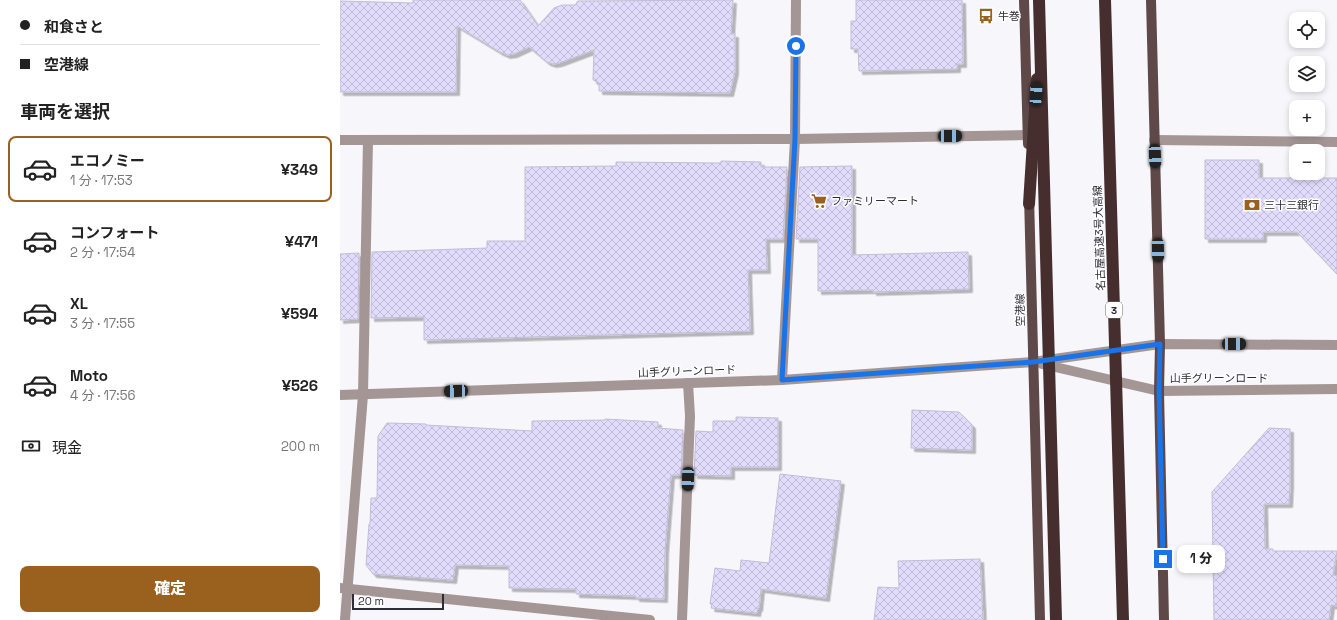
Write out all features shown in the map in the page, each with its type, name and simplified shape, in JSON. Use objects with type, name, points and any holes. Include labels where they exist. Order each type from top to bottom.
[{"type":"highway","points":[[1029,204],[1040,0]]},
{"type":"highway","points":[[1040,0],[1056,620]]},
{"type":"highway","name":"名古屋高速3号大高線","points":[[1105,0],[1123,620]]},
{"type":"main road","name":"空港線","points":[[1024,0],[1040,620]]},
{"type":"main road","points":[[1151,0],[1160,344],[1159,391],[1164,620]]},
{"type":"street","points":[[782,380],[795,139],[796,0]]},
{"type":"street","points":[[340,140],[795,139],[1028,135]]},
{"type":"street","points":[[345,620],[344,588],[363,395],[368,140]]},
{"type":"street","points":[[1154,140],[1337,142]]},
{"type":"street","name":"山手グリーンロード","points":[[340,395],[782,380],[1033,362],[1160,344],[1337,345]]},
{"type":"street","name":"山手グリーンロード","points":[[1033,362],[1159,391],[1337,389]]},
{"type":"street","points":[[682,620],[690,416],[688,383]]},
{"type":"street","points":[[344,588],[650,620]]},
{"type":"building","points":[[413,0],[520,0],[538,26],[554,8],[562,5],[575,5],[578,1],[733,0],[731,34],[735,34],[735,71],[730,93],[599,91],[599,83],[593,80],[594,50],[553,64],[547,62],[529,47],[514,54],[507,55],[457,26],[456,92],[340,92],[340,1],[413,3]]},
{"type":"building","points":[[856,0],[962,0],[963,64],[957,64],[957,69],[859,71],[858,49],[851,49],[851,21],[856,21]]},
{"type":"building","name":"三十三銀行","points":[[1205,160],[1259,160],[1259,178],[1325,180],[1325,178],[1337,178],[1337,274],[1297,232],[1263,232],[1263,239],[1205,239]]},
{"type":"building","points":[[721,161],[761,162],[761,167],[787,167],[783,239],[766,239],[767,270],[748,270],[750,331],[424,340],[424,317],[371,318],[372,252],[487,248],[487,241],[525,241],[525,167],[616,166],[616,162],[721,163]]},
{"type":"building","points":[[852,166],[852,255],[968,252],[969,289],[873,292],[873,290],[818,291],[818,239],[796,239],[800,167]]},
{"type":"building","points":[[359,253],[358,319],[340,320],[340,254]]},
{"type":"building","points":[[912,410],[959,412],[972,425],[972,450],[911,448]]},
{"type":"building","points":[[736,417],[778,418],[778,467],[731,467],[731,476],[694,475],[696,431],[713,432],[713,421],[736,421]]},
{"type":"building","points":[[605,419],[658,422],[658,428],[683,430],[681,475],[671,475],[665,550],[664,599],[636,598],[636,596],[576,594],[576,589],[509,588],[509,566],[455,565],[453,580],[373,574],[366,565],[371,498],[377,498],[378,436],[387,423],[532,431],[532,421]]},
{"type":"building","points":[[1269,428],[1290,429],[1290,485],[1289,504],[1264,504],[1265,549],[1273,549],[1273,551],[1337,551],[1333,575],[1337,576],[1337,606],[1331,605],[1329,620],[1214,620],[1212,492]]},
{"type":"building","points":[[780,474],[841,481],[826,598],[761,589],[757,613],[711,608],[712,604],[710,604],[715,568],[740,571],[741,560],[769,563]]},
{"type":"building","points":[[980,559],[983,620],[874,620],[878,587],[899,588],[898,561]]},
{"type":"place","name":"牛巻","points":[[986,16]]},
{"type":"place","name":"ファミリーマート","points":[[819,201]]},
{"type":"place","name":"三十三銀行","points":[[1252,205]]},
{"type":"route","points":[[796,46],[795,139],[782,380],[1033,362],[1160,344],[1159,391],[1163,559]]}]
